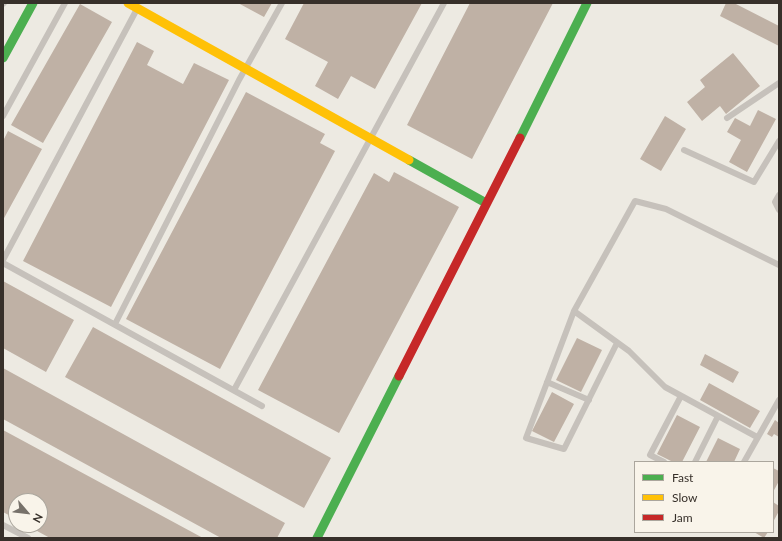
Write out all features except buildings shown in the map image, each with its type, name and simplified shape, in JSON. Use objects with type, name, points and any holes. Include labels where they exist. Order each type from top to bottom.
[{"type":"street","points":[[3,58],[33,3]]},
{"type":"street","points":[[128,3],[138,6],[245,68],[486,203]]},
{"type":"street","points":[[317,538],[587,3]]},
{"type":"lane","points":[[3,116],[65,3]]},
{"type":"lane","points":[[115,324],[245,68],[282,3]]},
{"type":"lane","points":[[234,390],[444,3]]},
{"type":"lane","points":[[138,6],[3,261],[262,406]]},
{"type":"lane","points":[[727,118],[779,83]]},
{"type":"lane","points":[[684,150],[754,182],[779,141]]},
{"type":"lane","points":[[779,195],[775,202],[779,210]]},
{"type":"lane","points":[[617,343],[564,450],[526,438],[574,311],[635,201],[666,209],[779,265]]},
{"type":"lane","points":[[574,311],[629,351],[665,387],[757,438]]},
{"type":"lane","points":[[547,382],[589,400]]},
{"type":"lane","points":[[662,461],[650,455],[681,396]]},
{"type":"lane","points":[[745,461],[779,400]]},
{"type":"lane","points":[[696,461],[718,416]]},
{"type":"lane","points":[[3,533],[5,526],[28,538]]},
{"type":"traffic: fast","points":[[3,58],[33,3]]},
{"type":"traffic: fast","points":[[520,138],[587,3]]},
{"type":"traffic: fast","points":[[409,160],[486,203]]},
{"type":"traffic: fast","points":[[317,538],[399,376]]},
{"type":"traffic: slow","points":[[128,3],[409,160]]},
{"type":"traffic: jam","points":[[399,376],[520,138]]}]
